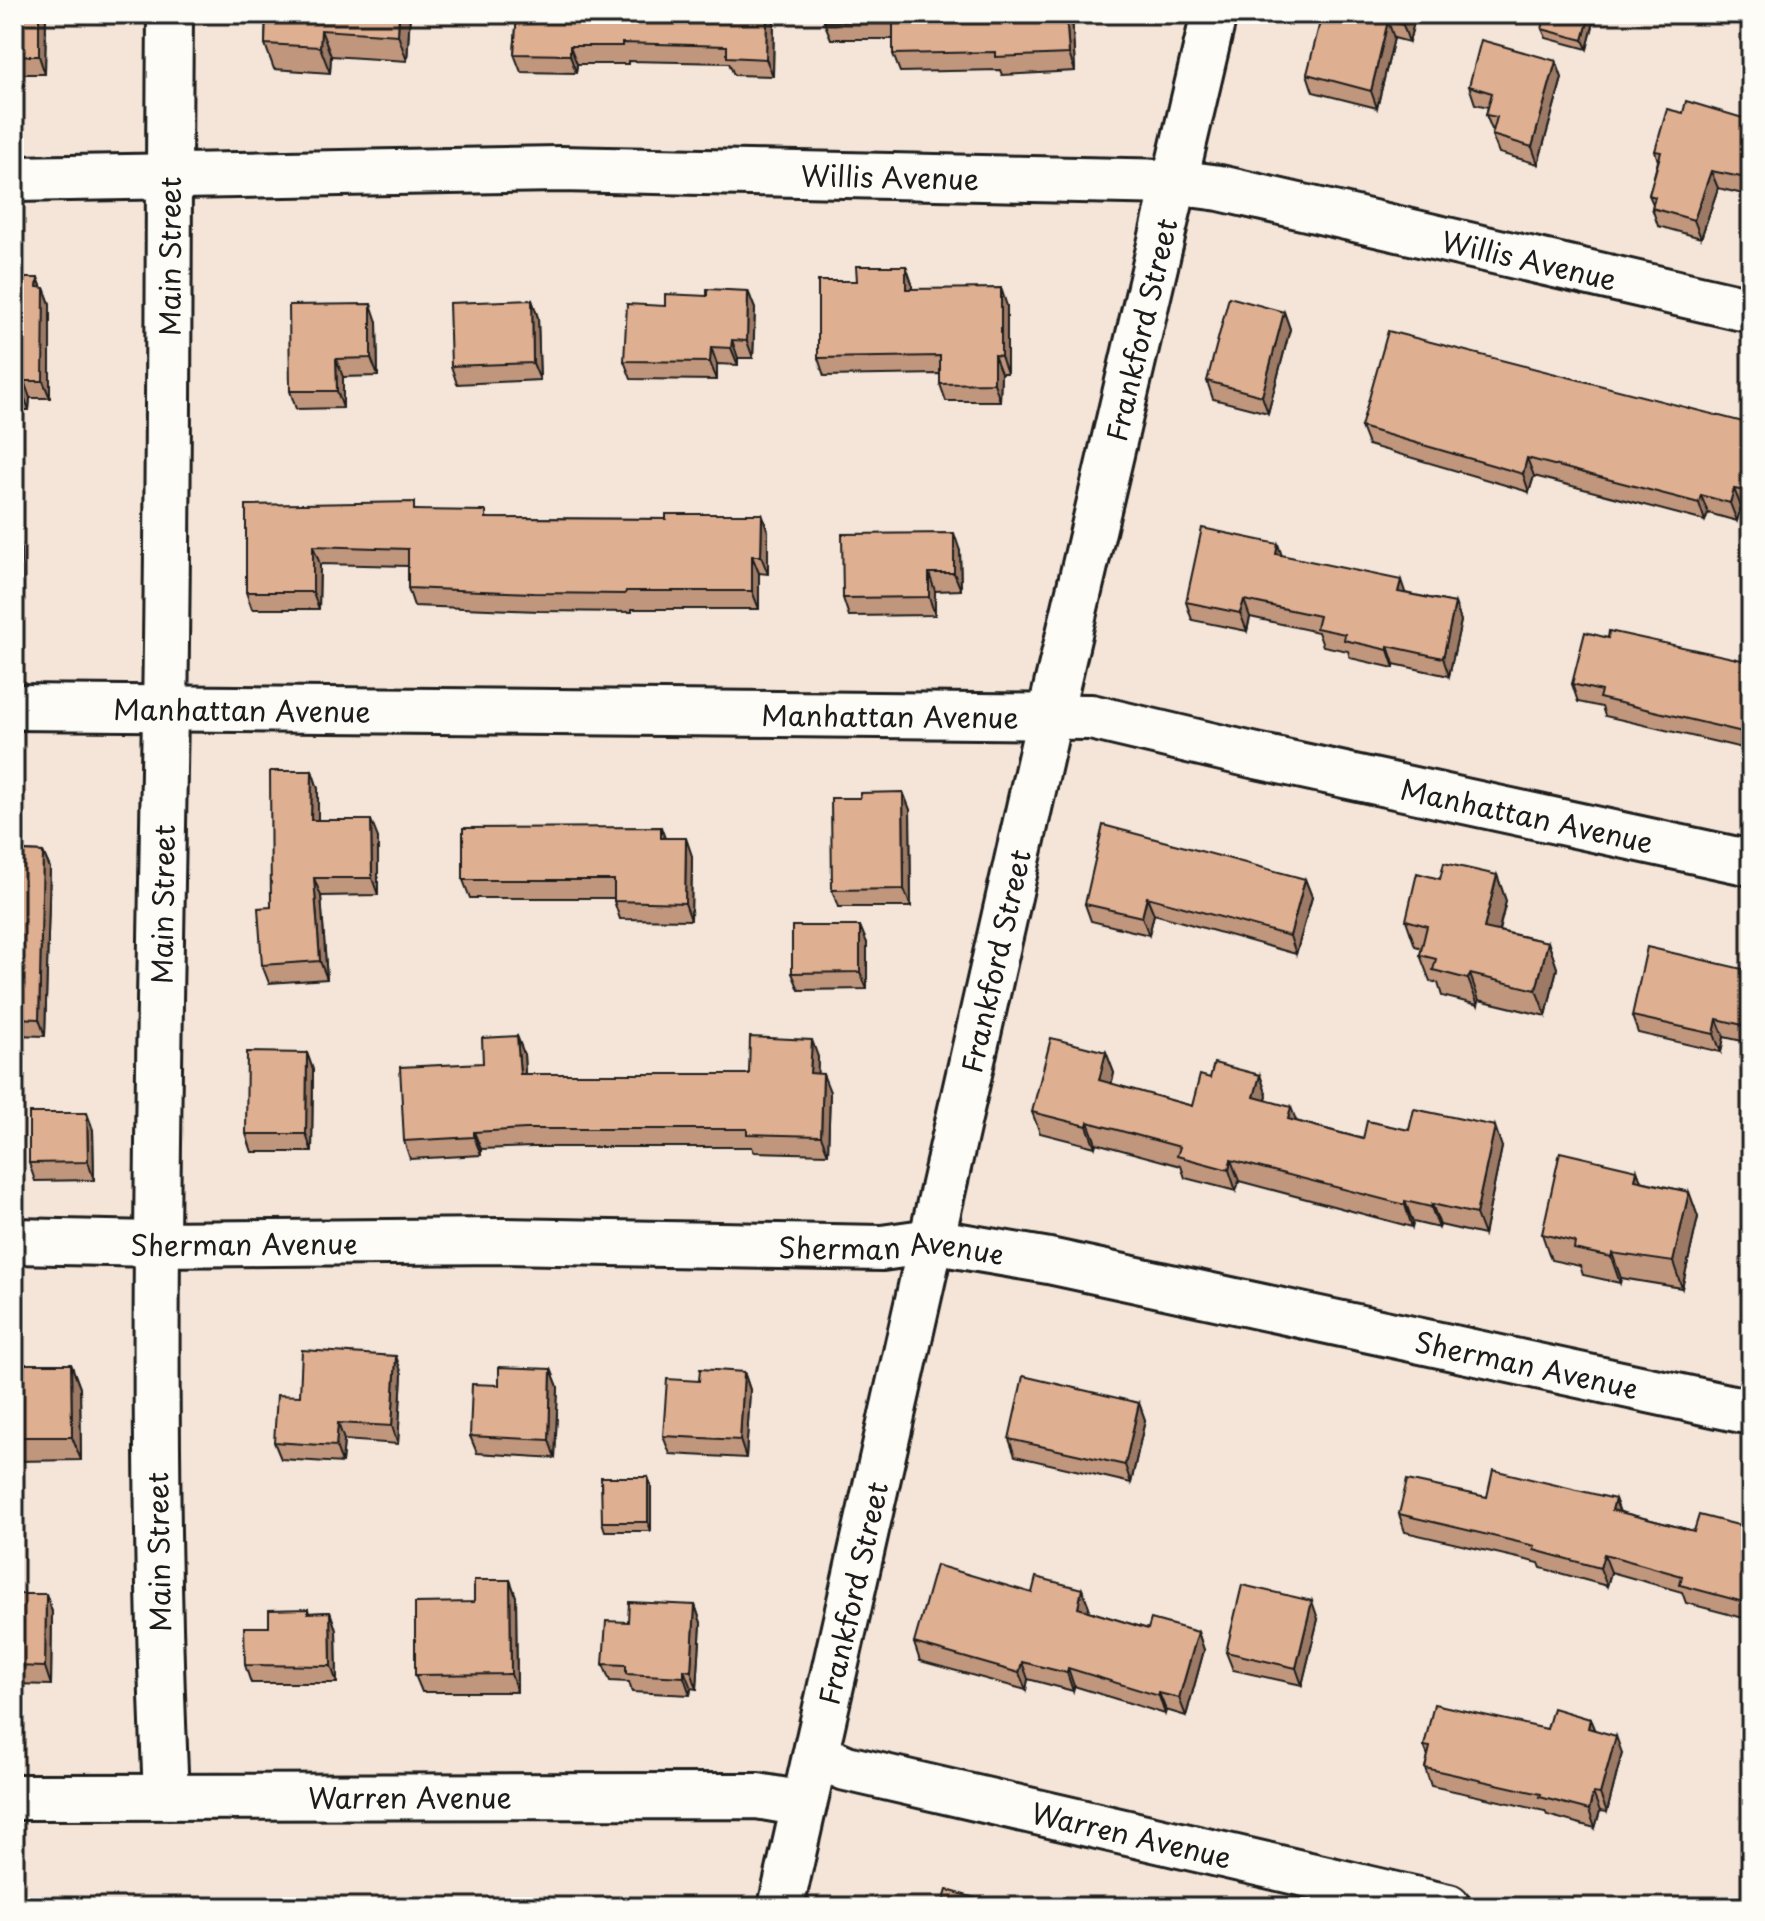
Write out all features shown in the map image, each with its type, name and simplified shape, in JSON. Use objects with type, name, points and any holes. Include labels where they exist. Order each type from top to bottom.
[{"type":"street","name":"Main Street","points":[[166,1794],[158,1627],[154,1244],[165,708],[170,14]]},
{"type":"street","name":"Frankford Street","points":[[781,1907],[1050,715],[1214,14]]},
{"type":"street","name":"Willis Avenue","points":[[14,179],[169,179],[560,169],[1174,182],[1220,188],[1751,310]]},
{"type":"street","name":"Manhattan Avenue","points":[[14,707],[1091,717],[1751,863]]},
{"type":"street","name":"Sherman Avenue","points":[[14,1241],[154,1244],[503,1241],[882,1248],[931,1241],[1049,1261],[1751,1412]]},
{"type":"street","name":"Warren Avenue","points":[[816,1755],[846,1768],[1448,1907]]},
{"type":"street","name":"Warren Avenue","points":[[14,1797],[166,1794],[757,1796],[804,1804]]},
{"type":"building","points":[[14,14],[39,14],[39,56],[14,56]]},
{"type":"building","points":[[266,14],[399,14],[398,35],[321,30],[320,47],[265,44]]},
{"type":"building","points":[[517,14],[767,14],[766,59],[727,57],[727,46],[622,43],[622,46],[570,46],[570,55],[514,54]]},
{"type":"building","points":[[824,14],[1066,14],[1069,54],[995,57],[995,52],[893,54],[893,21],[824,22]]},
{"type":"building","points":[[1328,14],[1406,14],[1403,25],[1388,21],[1371,91],[1307,74],[1320,22],[1326,23]]},
{"type":"building","points":[[1546,14],[1590,14],[1583,40],[1542,29]]},
{"type":"building","points":[[1481,40],[1556,61],[1532,147],[1492,135],[1497,117],[1486,115],[1492,93],[1469,86]]},
{"type":"building","points":[[1686,101],[1746,119],[1747,115],[1751,116],[1751,179],[1711,171],[1694,220],[1652,208],[1655,197],[1649,195],[1661,152],[1655,151],[1667,109],[1683,113]]},
{"type":"building","points":[[856,266],[906,266],[906,289],[1001,288],[1001,356],[994,355],[994,383],[940,384],[940,356],[818,358],[818,281],[857,281]]},
{"type":"building","points":[[14,278],[38,278],[37,287],[44,288],[43,381],[24,381],[23,393],[14,393]]},
{"type":"building","points":[[707,289],[748,291],[747,341],[732,340],[731,348],[711,347],[710,362],[624,361],[627,304],[665,306],[665,294],[707,296]]},
{"type":"building","points":[[1229,297],[1284,312],[1262,396],[1207,381]]},
{"type":"building","points":[[532,300],[533,363],[451,366],[449,303]]},
{"type":"building","points":[[371,304],[371,358],[336,359],[337,391],[290,391],[289,305]]},
{"type":"building","points":[[1388,331],[1751,424],[1751,492],[1734,489],[1730,503],[1701,495],[1699,503],[1527,458],[1523,474],[1361,427]]},
{"type":"building","points":[[414,502],[414,510],[486,511],[486,518],[666,519],[666,514],[762,514],[761,556],[752,556],[752,591],[533,593],[408,588],[408,549],[313,546],[313,592],[246,592],[246,505]]},
{"type":"building","points":[[1202,528],[1278,544],[1276,554],[1401,580],[1398,592],[1455,603],[1443,658],[1344,640],[1345,634],[1316,628],[1319,616],[1244,600],[1240,613],[1186,602]]},
{"type":"building","points":[[954,533],[954,573],[929,573],[929,597],[843,598],[842,534]]},
{"type":"building","points":[[1609,631],[1751,662],[1751,734],[1599,698],[1601,691],[1572,684],[1585,632],[1608,638]]},
{"type":"building","points":[[270,771],[312,771],[311,820],[371,820],[372,878],[314,878],[320,961],[262,965],[258,908],[271,907]]},
{"type":"building","points":[[903,792],[904,889],[832,890],[831,798],[860,798],[860,793]]},
{"type":"building","points":[[1103,825],[1305,879],[1290,936],[1147,897],[1142,917],[1085,904]]},
{"type":"building","points":[[661,827],[661,838],[686,838],[685,903],[614,901],[614,880],[463,880],[463,828]]},
{"type":"building","points":[[14,843],[20,843],[20,851],[43,852],[39,1019],[14,1018]]},
{"type":"building","points":[[1444,863],[1497,875],[1484,928],[1548,942],[1536,990],[1470,974],[1468,979],[1433,970],[1436,959],[1420,955],[1427,926],[1406,920],[1417,873],[1440,879]]},
{"type":"building","points":[[792,926],[860,926],[860,972],[792,973]]},
{"type":"building","points":[[1647,947],[1751,971],[1751,1027],[1717,1019],[1714,1034],[1632,1016]]},
{"type":"building","points":[[517,1036],[520,1074],[749,1074],[750,1037],[812,1040],[810,1073],[823,1074],[821,1136],[747,1134],[747,1129],[526,1129],[474,1132],[474,1137],[404,1141],[400,1067],[483,1063],[482,1038]]},
{"type":"building","points":[[1051,1038],[1106,1052],[1099,1080],[1192,1106],[1200,1075],[1210,1078],[1214,1063],[1260,1075],[1254,1097],[1291,1107],[1288,1119],[1363,1139],[1367,1121],[1409,1130],[1414,1109],[1495,1126],[1476,1214],[1432,1204],[1431,1207],[1405,1201],[1405,1205],[1231,1160],[1229,1170],[1177,1156],[1180,1147],[1088,1122],[1087,1126],[1032,1112]]},
{"type":"building","points":[[247,1052],[307,1053],[306,1134],[246,1134]]},
{"type":"building","points":[[29,1113],[87,1113],[88,1162],[29,1163]]},
{"type":"building","points":[[1560,1152],[1637,1170],[1635,1180],[1689,1192],[1673,1262],[1612,1253],[1611,1257],[1574,1249],[1575,1242],[1542,1234]]},
{"type":"building","points":[[302,1350],[396,1356],[392,1426],[338,1423],[336,1446],[274,1442],[277,1395],[300,1396]]},
{"type":"building","points":[[14,1364],[71,1364],[72,1437],[14,1437]]},
{"type":"building","points":[[499,1367],[551,1369],[549,1440],[470,1436],[472,1384],[499,1385]]},
{"type":"building","points":[[700,1369],[744,1372],[740,1440],[663,1436],[667,1379],[699,1381]]},
{"type":"building","points":[[1023,1376],[1139,1403],[1125,1465],[1009,1439]]},
{"type":"building","points":[[1493,1470],[1615,1499],[1612,1510],[1694,1531],[1699,1515],[1746,1527],[1744,1535],[1751,1537],[1751,1604],[1680,1585],[1682,1576],[1604,1554],[1600,1568],[1534,1550],[1535,1546],[1399,1514],[1407,1480],[1487,1497]]},
{"type":"building","points":[[601,1477],[648,1477],[648,1522],[602,1522]]},
{"type":"building","points":[[936,1565],[1032,1593],[1036,1577],[1082,1589],[1078,1608],[1148,1629],[1151,1619],[1198,1632],[1179,1698],[1159,1693],[1159,1696],[1068,1668],[1067,1673],[1022,1662],[1019,1673],[914,1643]]},
{"type":"building","points":[[474,1580],[510,1580],[511,1674],[415,1675],[415,1603],[474,1602]]},
{"type":"building","points":[[1242,1585],[1312,1601],[1296,1668],[1226,1652]]},
{"type":"building","points":[[14,1594],[46,1594],[45,1667],[14,1666]]},
{"type":"building","points":[[629,1602],[695,1605],[691,1671],[684,1670],[684,1677],[626,1674],[626,1665],[603,1664],[606,1621],[628,1622]]},
{"type":"building","points":[[308,1609],[308,1613],[330,1612],[331,1666],[245,1665],[244,1627],[269,1627],[269,1610]]},
{"type":"building","points":[[1434,1704],[1547,1729],[1553,1708],[1590,1719],[1588,1728],[1616,1736],[1600,1794],[1593,1793],[1589,1810],[1540,1797],[1541,1794],[1425,1768],[1430,1747],[1424,1746]]},
{"type":"building","points":[[947,1890],[989,1902],[987,1907],[942,1907]]}]
